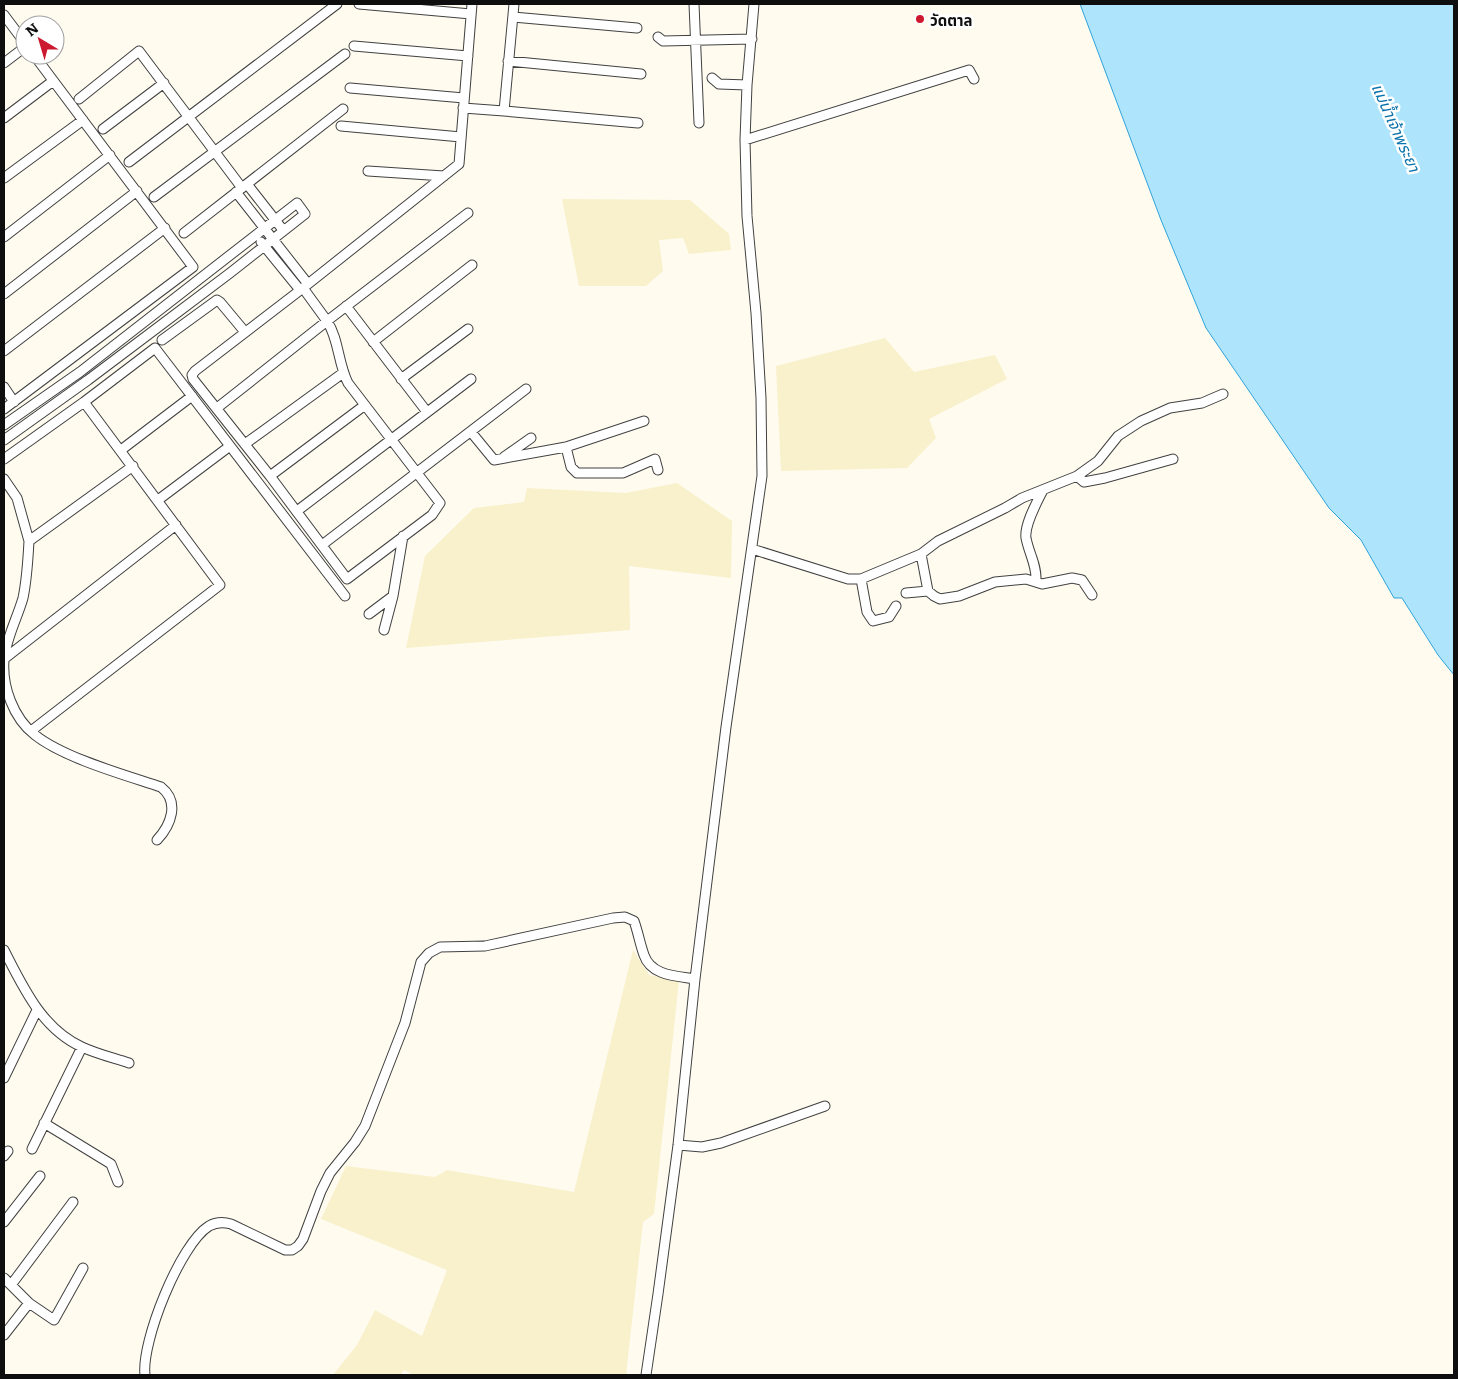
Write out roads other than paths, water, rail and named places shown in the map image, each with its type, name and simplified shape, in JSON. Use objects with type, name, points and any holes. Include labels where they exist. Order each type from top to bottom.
[{"type":"street","points":[[129,162],[337,4]]},
{"type":"street","points":[[359,4],[471,14]]},
{"type":"street","points":[[79,99],[139,51],[242,188],[264,229],[272,239],[304,287],[327,321],[343,373],[365,405],[440,503],[432,515],[346,579],[270,476],[193,379],[192,373],[304,287],[459,164],[472,4]]},
{"type":"street","points":[[504,112],[514,4]]},
{"type":"street","points":[[694,4],[699,123]]},
{"type":"street","points":[[646,1375],[678,1145],[695,979],[726,727],[762,476],[761,398],[756,313],[747,216],[747,85],[754,4]]},
{"type":"street","points":[[4,15],[15,31]]},
{"type":"street","points":[[513,16],[637,28]]},
{"type":"street","points":[[658,37],[663,41],[682,40],[696,42],[752,39]]},
{"type":"street","points":[[354,46],[468,56]]},
{"type":"street","points":[[4,63],[15,54]]},
{"type":"street","points":[[154,197],[345,54]]},
{"type":"street","points":[[508,61],[641,74]]},
{"type":"street","points":[[4,409],[193,267],[138,191],[41,65]]},
{"type":"street","points":[[746,140],[969,70],[974,78]]},
{"type":"street","points":[[712,78],[719,84],[747,85]]},
{"type":"street","points":[[4,118],[53,81]]},
{"type":"street","points":[[103,129],[164,83]]},
{"type":"street","points":[[350,88],[464,98]]},
{"type":"street","points":[[463,108],[638,122]]},
{"type":"street","points":[[184,233],[342,109]]},
{"type":"street","points":[[4,178],[83,120]]},
{"type":"street","points":[[341,126],[462,137]]},
{"type":"street","points":[[4,237],[110,155]]},
{"type":"street","points":[[368,171],[444,176]]},
{"type":"street","points":[[242,188],[283,230]]},
{"type":"street","points":[[4,294],[138,191]]},
{"type":"street","points":[[4,425],[80,372],[297,203],[305,214],[136,344],[4,440]]},
{"type":"street","points":[[217,408],[468,213]]},
{"type":"street","points":[[4,351],[165,228]]},
{"type":"street","points":[[256,236],[304,287]]},
{"type":"street","points":[[373,342],[472,265]]},
{"type":"street","points":[[202,278],[208,289]]},
{"type":"street","points":[[162,340],[217,300],[245,332]]},
{"type":"street","points":[[346,306],[427,412]]},
{"type":"street","points":[[401,379],[468,329]]},
{"type":"street","points":[[129,334],[136,344]]},
{"type":"street","points":[[4,459],[155,348],[345,596]]},
{"type":"street","points":[[245,444],[343,373]]},
{"type":"street","points":[[296,511],[471,379]]},
{"type":"street","points":[[4,387],[14,402]]},
{"type":"street","points":[[322,545],[526,389]]},
{"type":"street","points":[[752,549],[848,579],[860,579],[921,554],[938,541],[1022,498],[1077,476],[1098,461],[1118,436],[1141,421],[1170,408],[1202,404],[1223,394]]},
{"type":"street","points":[[121,450],[192,396]]},
{"type":"street","points":[[31,731],[220,585],[84,402]]},
{"type":"street","points":[[270,476],[365,405]]},
{"type":"street","points":[[19,416],[27,425]]},
{"type":"street","points":[[471,432],[494,460],[566,447],[644,421]]},
{"type":"street","points":[[502,459],[531,438]]},
{"type":"street","points":[[158,500],[230,446]]},
{"type":"street","points":[[566,447],[571,467],[577,473],[622,473],[655,459],[658,470]]},
{"type":"street","points":[[1077,476],[1084,482],[1172,459]]},
{"type":"street","points":[[29,541],[133,466]]},
{"type":"street","points":[[4,480],[17,498],[29,541],[23,598],[9,636],[4,659],[4,679],[9,696],[21,720],[31,731],[55,747],[87,761],[161,787],[168,793],[172,809],[166,830],[157,840]]},
{"type":"street","points":[[1036,581],[1036,567],[1026,535],[1031,515],[1043,490]]},
{"type":"street","points":[[4,659],[176,525]]},
{"type":"street","points":[[384,630],[393,596],[404,536]]},
{"type":"street","points":[[921,554],[928,591],[940,599],[959,596],[995,582],[1026,579],[1042,584],[1072,578],[1082,580],[1092,595]]},
{"type":"street","points":[[860,579],[867,612],[873,621],[889,617],[896,606]]},
{"type":"street","points":[[906,593],[928,591]]},
{"type":"street","points":[[369,614],[393,596]]},
{"type":"street","points":[[144,1375],[147,1348],[166,1290],[186,1252],[209,1226],[222,1222],[231,1224],[285,1250],[292,1250],[298,1246],[307,1230],[321,1191],[330,1173],[365,1126],[405,1023],[421,962],[429,953],[440,947],[485,946],[593,921],[625,917],[634,921],[644,958],[650,966],[660,972],[695,979]]},
{"type":"street","points":[[4,950],[37,1010],[57,1030],[82,1047],[129,1063]]},
{"type":"street","points":[[4,1078],[37,1010]]},
{"type":"street","points":[[32,1149],[82,1047]]},
{"type":"street","points":[[678,1145],[694,1148],[720,1143],[825,1106]]},
{"type":"street","points":[[44,1123],[111,1164],[118,1182]]},
{"type":"street","points":[[4,1222],[40,1176]]},
{"type":"street","points":[[11,1285],[74,1202]]},
{"type":"street","points":[[4,1278],[29,1303],[54,1320],[83,1268]]},
{"type":"street","points":[[4,1335],[29,1303]]},
{"type":"street","points":[[4,1319],[11,1326]]},
{"type":"water","name":"แม่น้ำเจ้าพระยา","points":[[1080,4],[1454,4],[1454,675],[1438,655],[1402,598],[1394,598],[1361,540],[1329,508],[1206,328],[1161,220]]},
{"type":"place","name":"วัดตาล","points":[[920,19]]}]
